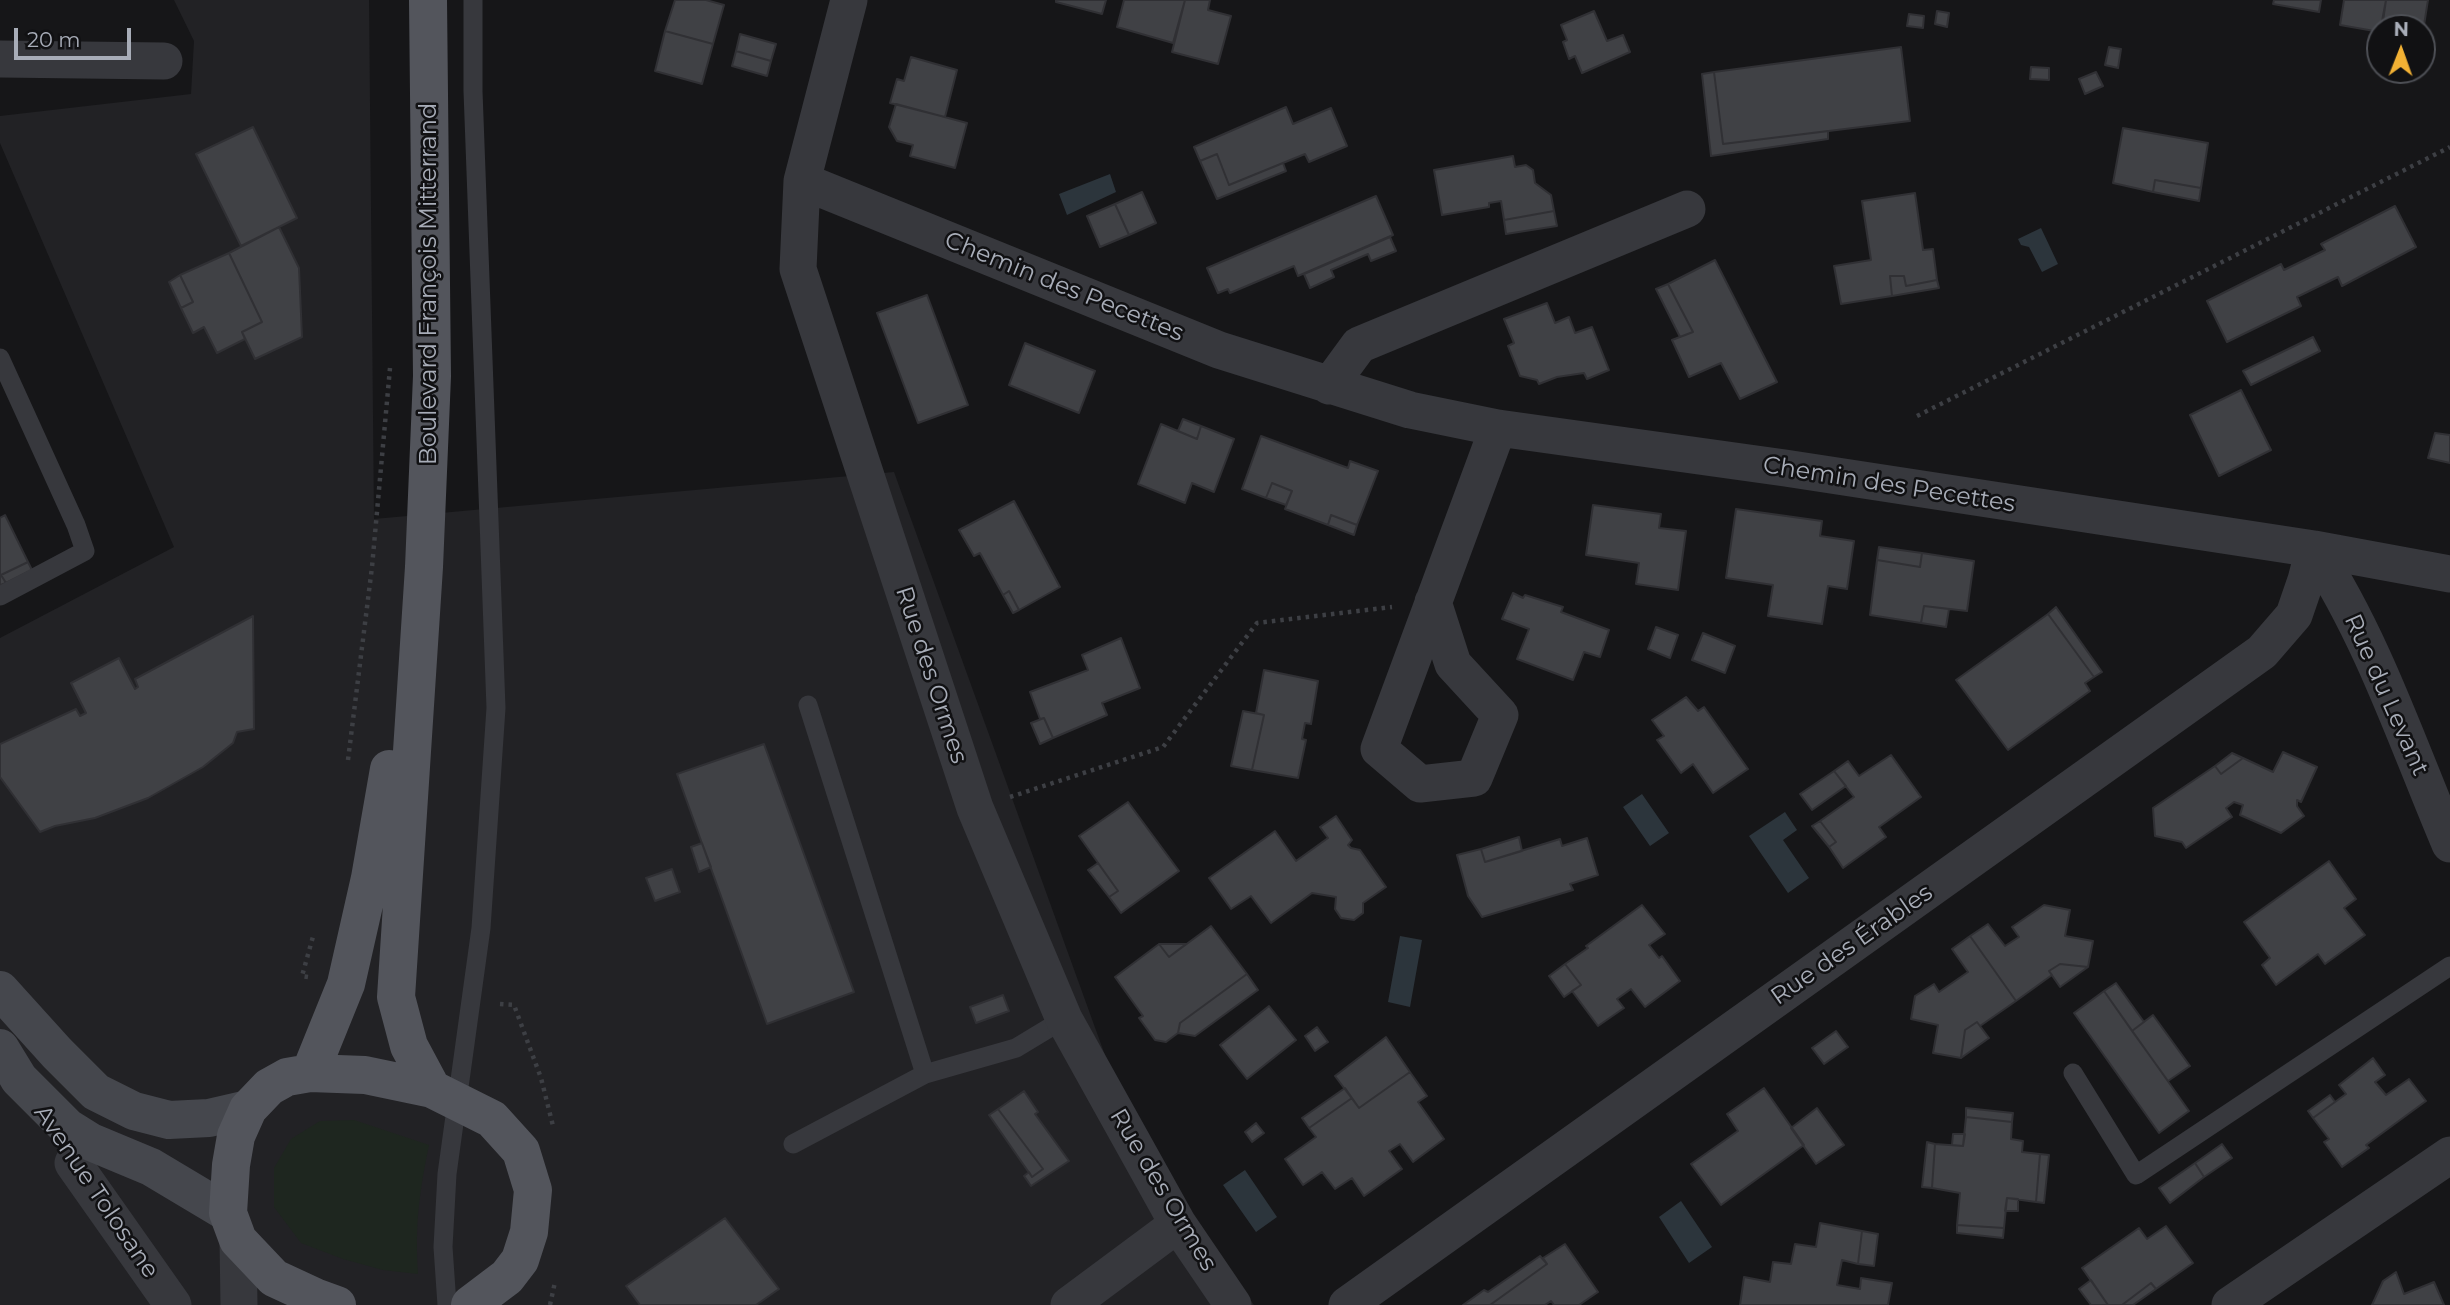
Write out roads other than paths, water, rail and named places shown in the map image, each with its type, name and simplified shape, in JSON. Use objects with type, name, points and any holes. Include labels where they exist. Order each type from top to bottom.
[{"type":"main road","name":"Boulevard François Mitterrand","points":[[428,0],[432,376],[424,567],[396,997],[409,1046],[445,1094]]},
{"type":"main road","name":"Boulevard François Mitterrand","points":[[310,1073],[346,984],[370,878],[424,567]]},
{"type":"main road","points":[[0,990],[96,1092],[134,1111],[169,1120],[209,1118],[248,1109]]},
{"type":"main road","name":"Avenue Tolosane","points":[[10,1064],[67,1127],[91,1142],[151,1167],[233,1226]]},
{"type":"main road","points":[[318,1302],[274,1278],[233,1226],[231,1165],[236,1136],[248,1109],[269,1087],[287,1077],[310,1073],[365,1075],[445,1094],[492,1119],[521,1151],[533,1190],[529,1231],[520,1260],[508,1291],[470,1305]]},
{"type":"street","name":"Rue des Ormes","points":[[849,0],[802,181],[798,269],[975,808],[1064,1019],[1178,1224],[1233,1305]]},
{"type":"street","points":[[0,59],[164,61]]},
{"type":"street","name":"Chemin des Pecettes","points":[[802,181],[1219,350],[1410,410],[1498,428],[1785,468],[2314,550],[2450,574]]},
{"type":"street","points":[[1329,386],[1359,345],[1687,209]]},
{"type":"street","points":[[1433,602],[1453,664],[1500,715],[1474,778],[1420,784],[1379,749],[1433,602],[1498,428]]},
{"type":"street","name":"Rue du Levant","points":[[2314,550],[2335,582],[2366,645],[2450,844]]},
{"type":"street","name":"Rue des Érables","points":[[1347,1305],[2262,652],[2294,615],[2314,550]]},
{"type":"street","points":[[2230,1305],[2450,1155]]},
{"type":"street","name":"Avenue Tolosane","points":[[73,1163],[173,1305]]},
{"type":"street","points":[[1069,1305],[1178,1224]]},
{"type":"street","points":[[233,1226],[239,1305]]},
{"type":"lane","points":[[447,1305],[443,1247],[447,1174],[445,1094],[469,1002],[481,928],[496,708],[473,91],[473,0]]},
{"type":"lane","points":[[0,358],[85,551],[0,596]]},
{"type":"lane","points":[[808,705],[925,1074]]},
{"type":"lane","points":[[2073,1073],[2136,1175],[2450,966]]},
{"type":"lane","points":[[793,1144],[925,1074],[1016,1048],[1064,1019]]},
{"type":"lane","name":"Avenue Tolosane","points":[[10,1064],[73,1163]]}]
